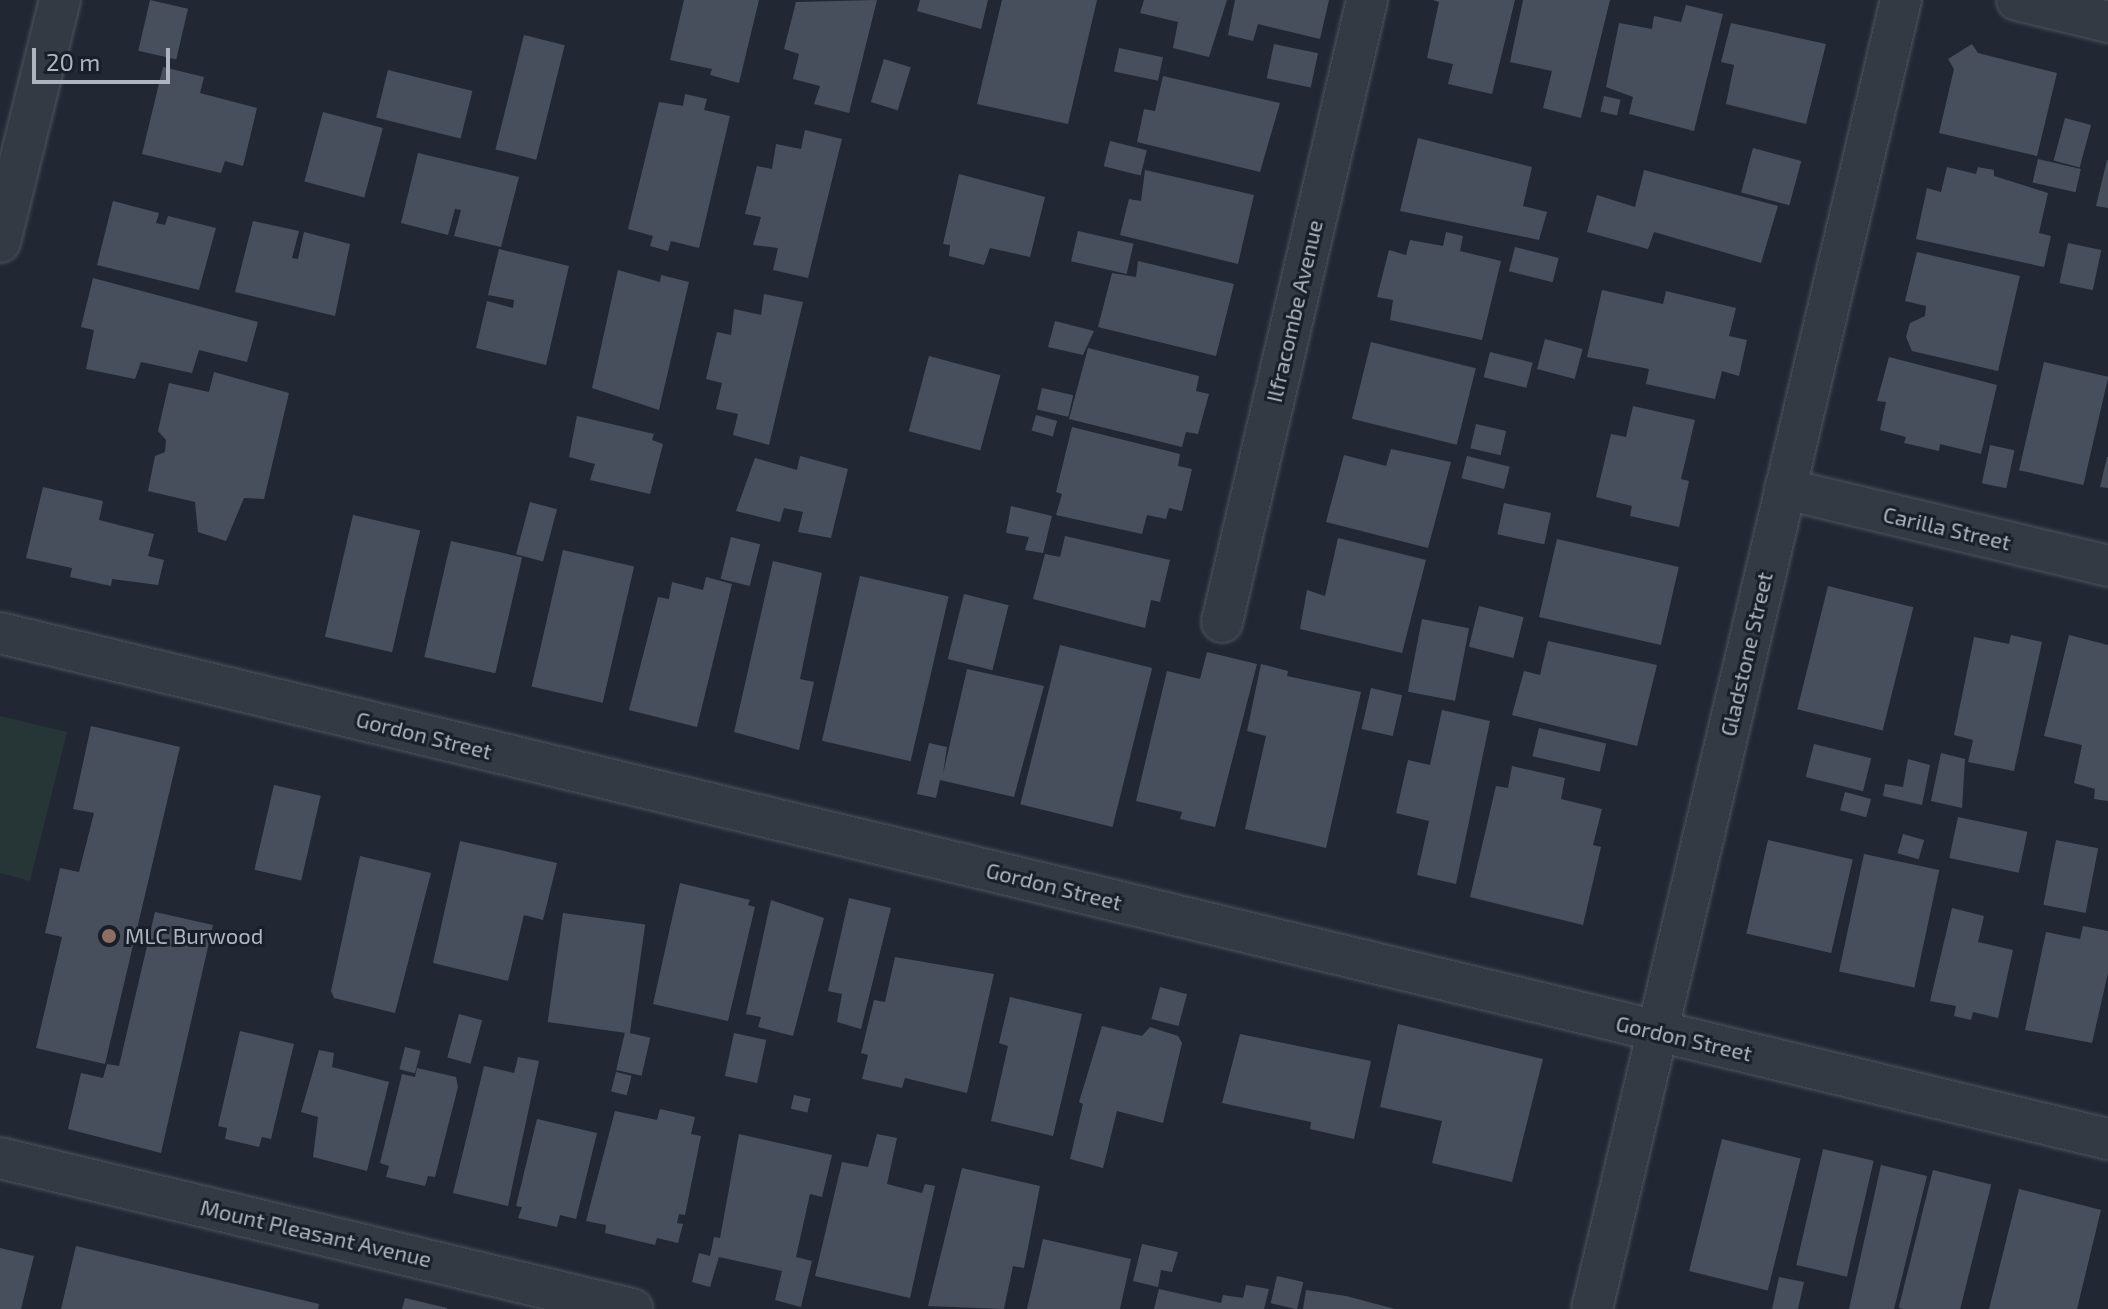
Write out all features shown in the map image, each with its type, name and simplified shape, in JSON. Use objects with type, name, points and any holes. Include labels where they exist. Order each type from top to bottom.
[{"type":"street","points":[[3,217],[60,0]]},
{"type":"street","name":"Ilfracombe Avenue","points":[[1222,622],[1367,0]]},
{"type":"street","name":"Gladstone Street","points":[[1592,1309],[1901,0]]},
{"type":"street","points":[[2017,0],[2108,22]]},
{"type":"street","name":"Carilla Street","points":[[1785,489],[2108,566]]},
{"type":"street","name":"Gordon Street","points":[[0,633],[2108,1139]]},
{"type":"street","name":"Mount Pleasant Avenue","points":[[0,1158],[632,1309]]},
{"type":"shaded area","points":[[0,716],[67,732],[30,881],[0,873]]},
{"type":"building","points":[[150,0],[188,9],[176,59],[138,51]]},
{"type":"building","points":[[684,0],[759,0],[739,83],[710,75],[712,69],[670,60]]},
{"type":"building","points":[[877,0],[849,113],[814,104],[820,86],[793,79],[799,54],[784,49],[796,2]]},
{"type":"building","points":[[920,0],[988,0],[981,29],[917,11]]},
{"type":"building","points":[[1002,0],[1097,0],[1068,124],[977,104]]},
{"type":"building","points":[[1144,0],[1227,0],[1209,57],[1173,48],[1178,22],[1140,13]]},
{"type":"building","points":[[1235,0],[1329,0],[1320,39],[1258,24],[1253,41],[1228,35]]},
{"type":"building","points":[[1433,0],[1515,0],[1492,94],[1448,84],[1453,64],[1427,58],[1439,2]]},
{"type":"building","points":[[1523,0],[1610,0],[1581,118],[1543,108],[1552,71],[1510,62]]},
{"type":"building","points":[[1686,5],[1723,14],[1694,131],[1629,114],[1633,97],[1606,87],[1619,23],[1652,29],[1654,16],[1681,22]]},
{"type":"building","points":[[1731,23],[1826,44],[1806,124],[1726,104],[1734,65],[1721,62]]},
{"type":"building","points":[[524,35],[565,45],[536,160],[495,149]]},
{"type":"building","points":[[1274,44],[1318,53],[1311,88],[1267,78]]},
{"type":"building","points":[[1972,44],[1978,53],[2057,73],[2037,156],[1939,133],[1954,69],[1948,59]]},
{"type":"building","points":[[1119,48],[1163,57],[1158,81],[1114,71]]},
{"type":"building","points":[[884,59],[911,67],[898,110],[871,102]]},
{"type":"building","points":[[163,67],[204,77],[200,93],[257,108],[243,166],[225,161],[221,173],[142,154]]},
{"type":"building","points":[[388,70],[472,91],[461,139],[376,118]]},
{"type":"building","points":[[1163,76],[1280,103],[1260,172],[1137,142],[1144,109],[1155,111]]},
{"type":"building","points":[[685,94],[707,99],[704,110],[730,116],[699,248],[671,241],[668,251],[650,246],[653,236],[628,229],[659,102],[683,106]]},
{"type":"building","points":[[1604,96],[1621,100],[1617,115],[1600,112]]},
{"type":"building","points":[[323,112],[383,128],[364,198],[304,182]]},
{"type":"building","points":[[2065,118],[2091,125],[2080,167],[2054,161]]},
{"type":"building","points":[[805,130],[842,139],[808,278],[773,270],[778,248],[753,245],[761,217],[745,214],[757,166],[772,169],[776,144],[801,149]]},
{"type":"building","points":[[1418,138],[1532,167],[1523,206],[1547,212],[1539,240],[1400,211]]},
{"type":"building","points":[[1110,141],[1147,150],[1141,175],[1104,166]]},
{"type":"building","points":[[1753,148],[1801,161],[1789,205],[1741,192]]},
{"type":"building","points":[[418,153],[519,177],[501,247],[454,236],[461,210],[455,209],[448,235],[401,223]]},
{"type":"building","points":[[2038,159],[2081,169],[2075,192],[2033,182]]},
{"type":"building","points":[[2108,160],[2108,208],[2096,206]]},
{"type":"building","points":[[1947,167],[1976,174],[1978,167],[1994,170],[1994,176],[2048,193],[2039,233],[2051,236],[2044,267],[1916,239],[1927,188],[1941,192]]},
{"type":"building","points":[[1145,170],[1254,195],[1238,264],[1120,235],[1129,199],[1141,201]]},
{"type":"building","points":[[1644,170],[1778,206],[1761,263],[1654,232],[1648,249],[1587,232],[1597,195],[1635,207]]},
{"type":"building","points":[[959,174],[1045,197],[1030,257],[990,248],[984,265],[949,256],[950,245],[943,244]]},
{"type":"building","points":[[113,201],[159,213],[156,223],[165,225],[168,216],[216,228],[199,290],[97,265]]},
{"type":"building","points":[[253,221],[299,231],[292,258],[298,259],[304,232],[350,244],[335,316],[235,292]]},
{"type":"building","points":[[1078,231],[1134,244],[1127,274],[1071,261]]},
{"type":"building","points":[[1446,232],[1463,236],[1460,251],[1501,261],[1482,340],[1390,320],[1393,300],[1377,297],[1389,250],[1406,255],[1410,240],[1443,246]]},
{"type":"building","points":[[2068,243],[2101,250],[2093,290],[2059,283]]},
{"type":"building","points":[[1515,247],[1559,258],[1553,282],[1509,271]]},
{"type":"building","points":[[499,249],[569,266],[546,365],[476,348],[487,301],[513,308],[514,300],[488,295]]},
{"type":"building","points":[[1917,252],[2020,276],[1998,371],[1912,351],[1906,337],[1910,323],[1925,316],[1926,306],[1905,301]]},
{"type":"building","points":[[1138,261],[1234,284],[1216,356],[1098,327],[1112,273],[1136,277]]},
{"type":"building","points":[[618,270],[660,282],[661,275],[689,282],[659,410],[592,388]]},
{"type":"building","points":[[93,278],[258,322],[247,362],[199,350],[192,373],[141,362],[135,379],[86,369],[94,330],[81,327]]},
{"type":"building","points":[[1602,290],[1663,304],[1666,291],[1736,308],[1729,336],[1747,340],[1739,376],[1722,371],[1715,399],[1646,384],[1649,369],[1587,357]]},
{"type":"building","points":[[764,294],[803,302],[769,445],[733,435],[738,414],[716,409],[722,383],[706,379],[717,332],[731,335],[734,309],[761,315]]},
{"type":"building","points":[[1055,321],[1094,331],[1083,355],[1048,347]]},
{"type":"building","points":[[1545,339],[1583,349],[1575,379],[1537,369]]},
{"type":"building","points":[[1371,342],[1476,368],[1457,445],[1352,419]]},
{"type":"building","points":[[1088,348],[1199,376],[1196,391],[1209,394],[1198,434],[1186,432],[1182,447],[1069,419]]},
{"type":"building","points":[[1490,352],[1533,363],[1526,388],[1484,377]]},
{"type":"building","points":[[929,356],[1000,375],[980,450],[909,431]]},
{"type":"building","points":[[1889,357],[1997,385],[1981,454],[1940,444],[1939,451],[1904,443],[1906,437],[1880,430],[1886,402],[1877,401]]},
{"type":"building","points":[[2044,362],[2108,377],[2083,485],[2019,470]]},
{"type":"building","points":[[214,372],[289,393],[264,499],[244,498],[226,541],[198,532],[195,502],[148,491],[155,456],[165,452],[166,440],[158,431],[169,383],[209,392]]},
{"type":"building","points":[[1042,388],[1073,395],[1068,417],[1037,409]]},
{"type":"building","points":[[1633,406],[1695,420],[1681,479],[1689,481],[1679,527],[1630,516],[1632,506],[1596,497],[1611,434],[1626,437]]},
{"type":"building","points":[[1036,415],[1057,421],[1053,436],[1032,430]]},
{"type":"building","points":[[577,416],[654,434],[652,440],[663,444],[650,494],[590,480],[595,464],[569,457]]},
{"type":"building","points":[[1476,424],[1506,431],[1501,455],[1470,448]]},
{"type":"building","points":[[1072,427],[1180,454],[1178,466],[1192,469],[1182,511],[1169,508],[1166,519],[1147,515],[1142,534],[1056,515],[1062,494],[1056,492]]},
{"type":"building","points":[[1990,445],[2014,450],[2006,488],[1982,483]]},
{"type":"building","points":[[1391,449],[1451,462],[1428,548],[1326,522],[1344,455],[1386,466]]},
{"type":"building","points":[[800,456],[848,469],[831,538],[798,532],[803,512],[784,508],[780,522],[736,511],[755,458],[797,470]]},
{"type":"building","points":[[1467,456],[1510,467],[1504,489],[1461,478]]},
{"type":"building","points":[[2108,457],[2108,488],[2100,487]]},
{"type":"building","points":[[43,487],[103,501],[99,520],[154,534],[148,556],[164,560],[158,585],[112,579],[111,586],[70,577],[72,568],[26,558]]},
{"type":"building","points":[[530,502],[557,509],[543,561],[516,554]]},
{"type":"building","points":[[1504,503],[1551,513],[1544,544],[1497,534]]},
{"type":"building","points":[[1011,506],[1052,516],[1043,553],[1025,550],[1029,537],[1006,533]]},
{"type":"building","points":[[353,515],[420,531],[392,652],[325,637]]},
{"type":"building","points":[[1065,536],[1170,560],[1160,602],[1151,600],[1145,628],[1033,599],[1045,554],[1060,557]]},
{"type":"building","points":[[731,537],[760,544],[750,586],[721,579]]},
{"type":"building","points":[[1338,538],[1426,560],[1402,653],[1300,629],[1307,590],[1325,596]]},
{"type":"building","points":[[1557,539],[1679,567],[1661,645],[1539,617]]},
{"type":"building","points":[[451,541],[522,557],[495,673],[424,657]]},
{"type":"building","points":[[563,550],[634,566],[603,703],[532,686]]},
{"type":"building","points":[[773,561],[822,573],[800,679],[814,682],[799,750],[734,732]]},
{"type":"building","points":[[860,576],[949,596],[911,761],[822,741]]},
{"type":"building","points":[[706,577],[732,584],[697,727],[629,710],[658,597],[669,599],[672,582],[703,590]]},
{"type":"building","points":[[1828,586],[1913,607],[1883,731],[1797,709]]},
{"type":"building","points":[[964,594],[1009,605],[992,670],[948,659]]},
{"type":"building","points":[[1479,606],[1524,617],[1513,658],[1469,647]]},
{"type":"building","points":[[1422,619],[1469,628],[1455,701],[1408,692]]},
{"type":"building","points":[[2011,635],[2042,642],[2014,771],[1968,762],[1973,740],[1954,735],[1974,637],[2009,644]]},
{"type":"building","points":[[2069,635],[2108,645],[2108,801],[2094,799],[2095,789],[2074,783],[2082,745],[2044,736]]},
{"type":"building","points":[[1548,641],[1657,665],[1637,746],[1512,715],[1524,671],[1540,675]]},
{"type":"building","points":[[1060,645],[1152,668],[1113,827],[1020,804]]},
{"type":"building","points":[[1207,652],[1257,664],[1215,827],[1180,819],[1182,812],[1136,801],[1167,671],[1200,679]]},
{"type":"building","points":[[1261,664],[1288,671],[1287,676],[1361,692],[1326,848],[1245,829],[1266,736],[1247,731]]},
{"type":"building","points":[[967,669],[1044,686],[1014,797],[940,780],[936,798],[917,794],[929,743],[947,747],[943,774]]},
{"type":"building","points":[[1371,688],[1402,695],[1393,736],[1362,729]]},
{"type":"building","points":[[1442,710],[1490,721],[1456,884],[1417,875],[1429,821],[1396,813],[1408,760],[1430,765]]},
{"type":"building","points":[[91,726],[180,747],[105,1064],[36,1048],[62,937],[45,933],[60,868],[79,872],[94,813],[73,809]]},
{"type":"building","points":[[1539,728],[1606,744],[1600,772],[1532,756]]},
{"type":"building","points":[[1814,744],[1871,758],[1863,791],[1806,777]]},
{"type":"building","points":[[1941,753],[1965,759],[1962,808],[1931,801]]},
{"type":"building","points":[[1908,759],[1930,765],[1922,805],[1883,796],[1885,784],[1903,787]]},
{"type":"building","points":[[1512,766],[1565,778],[1561,799],[1602,809],[1593,845],[1601,847],[1583,925],[1470,897],[1496,786],[1508,788]]},
{"type":"building","points":[[274,785],[321,796],[301,881],[254,870]]},
{"type":"building","points":[[1845,792],[1871,799],[1866,817],[1840,810]]},
{"type":"building","points":[[1958,817],[2027,832],[2019,873],[1949,858]]},
{"type":"building","points":[[1903,834],[1924,840],[1919,859],[1897,853]]},
{"type":"building","points":[[1768,840],[1853,860],[1831,953],[1746,934]]},
{"type":"building","points":[[2056,840],[2098,848],[2086,913],[2043,905]]},
{"type":"building","points":[[460,841],[557,863],[543,920],[524,915],[508,981],[433,963]]},
{"type":"building","points":[[1864,854],[1939,870],[1914,987],[1839,971]]},
{"type":"building","points":[[360,856],[431,873],[395,1013],[334,998],[331,991]]},
{"type":"building","points":[[680,883],[750,900],[748,905],[755,907],[728,1021],[653,1004]]},
{"type":"building","points":[[849,898],[891,908],[861,1029],[837,1022],[842,994],[828,991]]},
{"type":"building","points":[[771,900],[824,918],[793,1036],[758,1027],[761,1017],[746,1014]]},
{"type":"building","points":[[1952,908],[1984,916],[1978,942],[2013,950],[1998,1018],[1973,1012],[1971,1020],[1954,1016],[1956,1006],[1930,1001]]},
{"type":"building","points":[[155,912],[213,925],[161,1153],[68,1129],[81,1073],[103,1078],[107,1064],[119,1066]]},
{"type":"building","points":[[563,913],[645,925],[630,1033],[548,1022]]},
{"type":"building","points":[[2083,926],[2108,931],[2108,973],[2092,1043],[2025,1030],[2046,932],[2080,939]]},
{"type":"building","points":[[895,957],[994,974],[967,1093],[905,1078],[902,1088],[862,1079],[868,1055],[861,1053],[874,1000],[885,1002]]},
{"type":"building","points":[[1160,987],[1187,994],[1179,1026],[1151,1019]]},
{"type":"building","points":[[1010,997],[1082,1014],[1053,1136],[991,1121],[1008,1046],[999,1043]]},
{"type":"building","points":[[459,1014],[482,1020],[471,1064],[447,1057]]},
{"type":"building","points":[[1398,1024],[1543,1059],[1512,1182],[1432,1163],[1442,1121],[1380,1107]]},
{"type":"building","points":[[1102,1026],[1142,1036],[1150,1027],[1178,1036],[1182,1043],[1163,1123],[1117,1111],[1103,1168],[1070,1159],[1083,1104],[1079,1102]]},
{"type":"building","points":[[240,1031],[294,1044],[271,1139],[262,1137],[259,1147],[225,1139],[227,1128],[218,1126]]},
{"type":"building","points":[[625,1032],[650,1038],[642,1076],[616,1070]]},
{"type":"building","points":[[734,1033],[766,1040],[757,1083],[725,1076]]},
{"type":"building","points":[[1240,1034],[1371,1061],[1354,1139],[1310,1129],[1311,1122],[1222,1103]]},
{"type":"building","points":[[405,1047],[421,1051],[415,1073],[399,1069]]},
{"type":"building","points":[[319,1050],[334,1053],[332,1067],[389,1082],[367,1171],[313,1157],[318,1117],[301,1112]]},
{"type":"building","points":[[518,1057],[539,1061],[508,1206],[453,1193],[484,1066],[514,1073]]},
{"type":"building","points":[[417,1068],[456,1077],[458,1087],[435,1177],[428,1176],[425,1186],[386,1177],[389,1166],[380,1163],[402,1074],[415,1077]]},
{"type":"building","points":[[616,1072],[632,1076],[627,1095],[611,1091]]},
{"type":"building","points":[[794,1095],[811,1099],[807,1112],[791,1109]]},
{"type":"building","points":[[660,1109],[695,1117],[691,1134],[701,1136],[685,1215],[679,1214],[677,1223],[683,1224],[678,1243],[657,1238],[655,1245],[605,1233],[606,1225],[586,1221],[615,1111],[657,1120]]},
{"type":"building","points":[[537,1119],[597,1133],[576,1219],[560,1215],[557,1227],[518,1218],[522,1207],[516,1206]]},
{"type":"building","points":[[739,1134],[832,1155],[822,1197],[810,1194],[796,1257],[812,1261],[801,1307],[775,1300],[782,1271],[719,1257],[710,1287],[692,1282],[699,1253],[710,1256],[714,1237],[720,1238]]},
{"type":"building","points":[[877,1134],[897,1138],[887,1184],[922,1193],[925,1184],[935,1186],[910,1298],[815,1276],[842,1162],[868,1167]]},
{"type":"building","points":[[1722,1139],[1801,1159],[1768,1291],[1689,1271]]},
{"type":"building","points":[[1823,1149],[1874,1161],[1847,1277],[1796,1265]]},
{"type":"building","points":[[1881,1165],[1927,1176],[1894,1309],[1849,1309]]},
{"type":"building","points":[[962,1168],[1040,1186],[1024,1268],[1013,1266],[1004,1309],[928,1306]]},
{"type":"building","points":[[1933,1170],[1991,1185],[1960,1309],[1899,1308]]},
{"type":"building","points":[[2019,1189],[2101,1210],[2077,1309],[1989,1309]]},
{"type":"building","points":[[1043,1239],[1131,1259],[1120,1309],[1027,1309]]},
{"type":"building","points":[[1142,1244],[1178,1252],[1172,1272],[1161,1270],[1158,1287],[1133,1281]]},
{"type":"building","points":[[76,1246],[319,1304],[318,1309],[61,1309]]},
{"type":"building","points":[[0,1248],[34,1256],[21,1309],[0,1309]]},
{"type":"building","points":[[1277,1276],[1303,1282],[1297,1309],[1271,1303]]},
{"type":"building","points":[[1779,1277],[1804,1282],[1798,1309],[1772,1309]]},
{"type":"building","points":[[1246,1285],[1269,1289],[1264,1309],[1154,1309],[1159,1289],[1221,1303],[1223,1295],[1243,1298]]},
{"type":"building","points":[[1306,1290],[1346,1296],[1395,1309],[1303,1309]]},
{"type":"building","points":[[405,1298],[447,1308],[447,1309],[402,1309]]},
{"type":"place","name":"MLC Burwood","points":[[109,936]]}]
